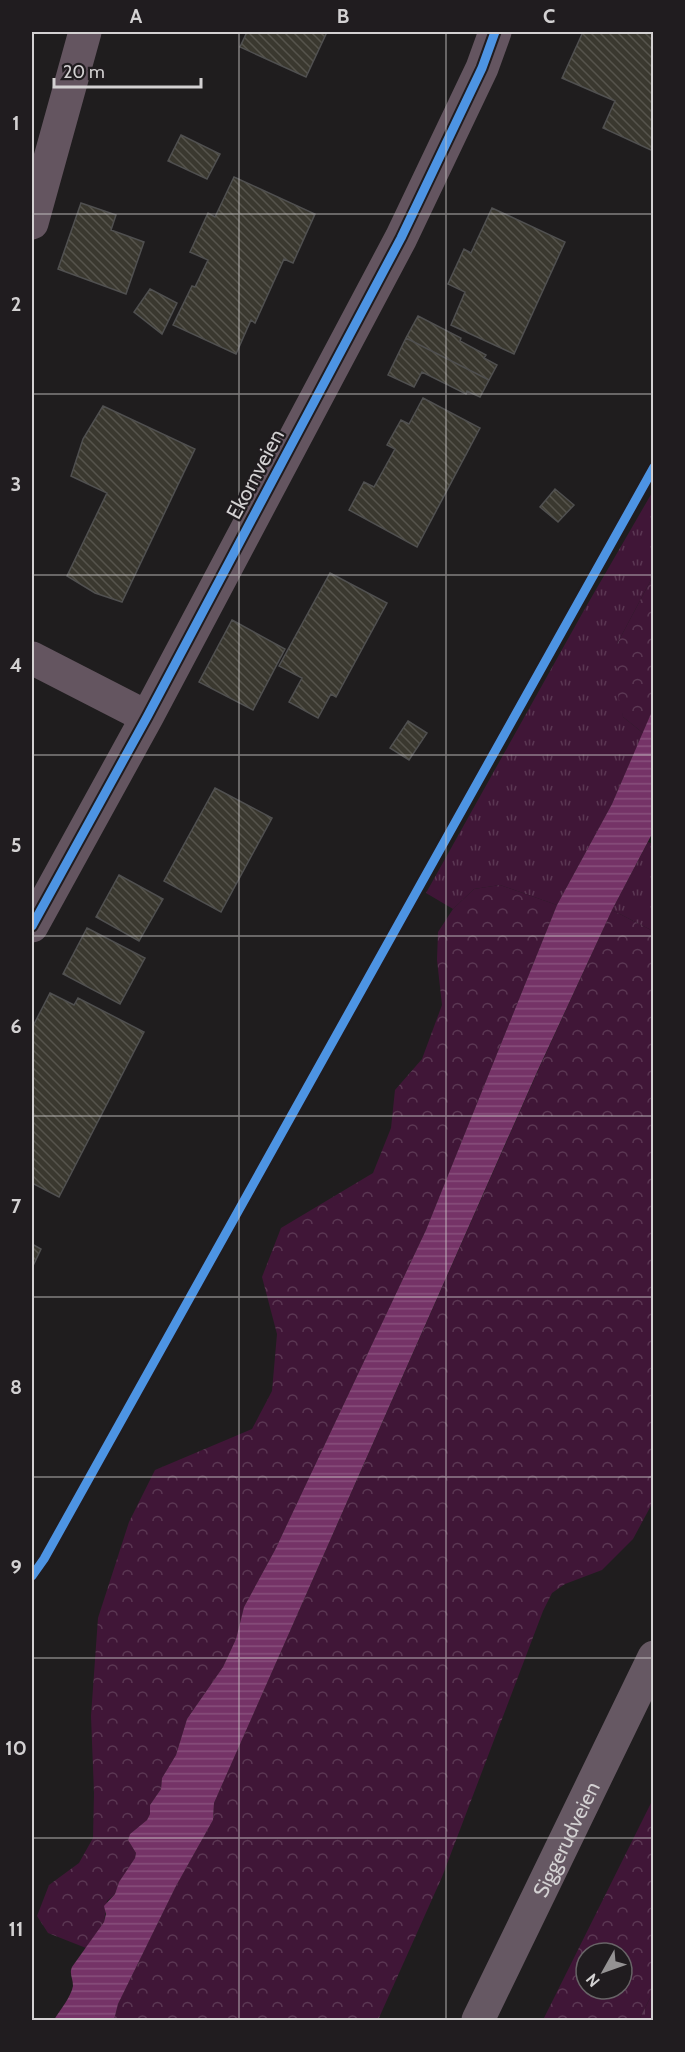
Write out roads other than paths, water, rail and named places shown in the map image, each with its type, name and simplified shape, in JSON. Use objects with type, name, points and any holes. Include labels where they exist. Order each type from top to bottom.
[{"type":"main road","name":"Siggerudveien","points":[[478,2020],[654,1658]]},
{"type":"street","points":[[32,223],[85,32]]},
{"type":"street","name":"Ekornveien","points":[[32,926],[147,717],[401,238],[482,68],[495,32]]},
{"type":"street","points":[[32,658],[147,717]]}]
